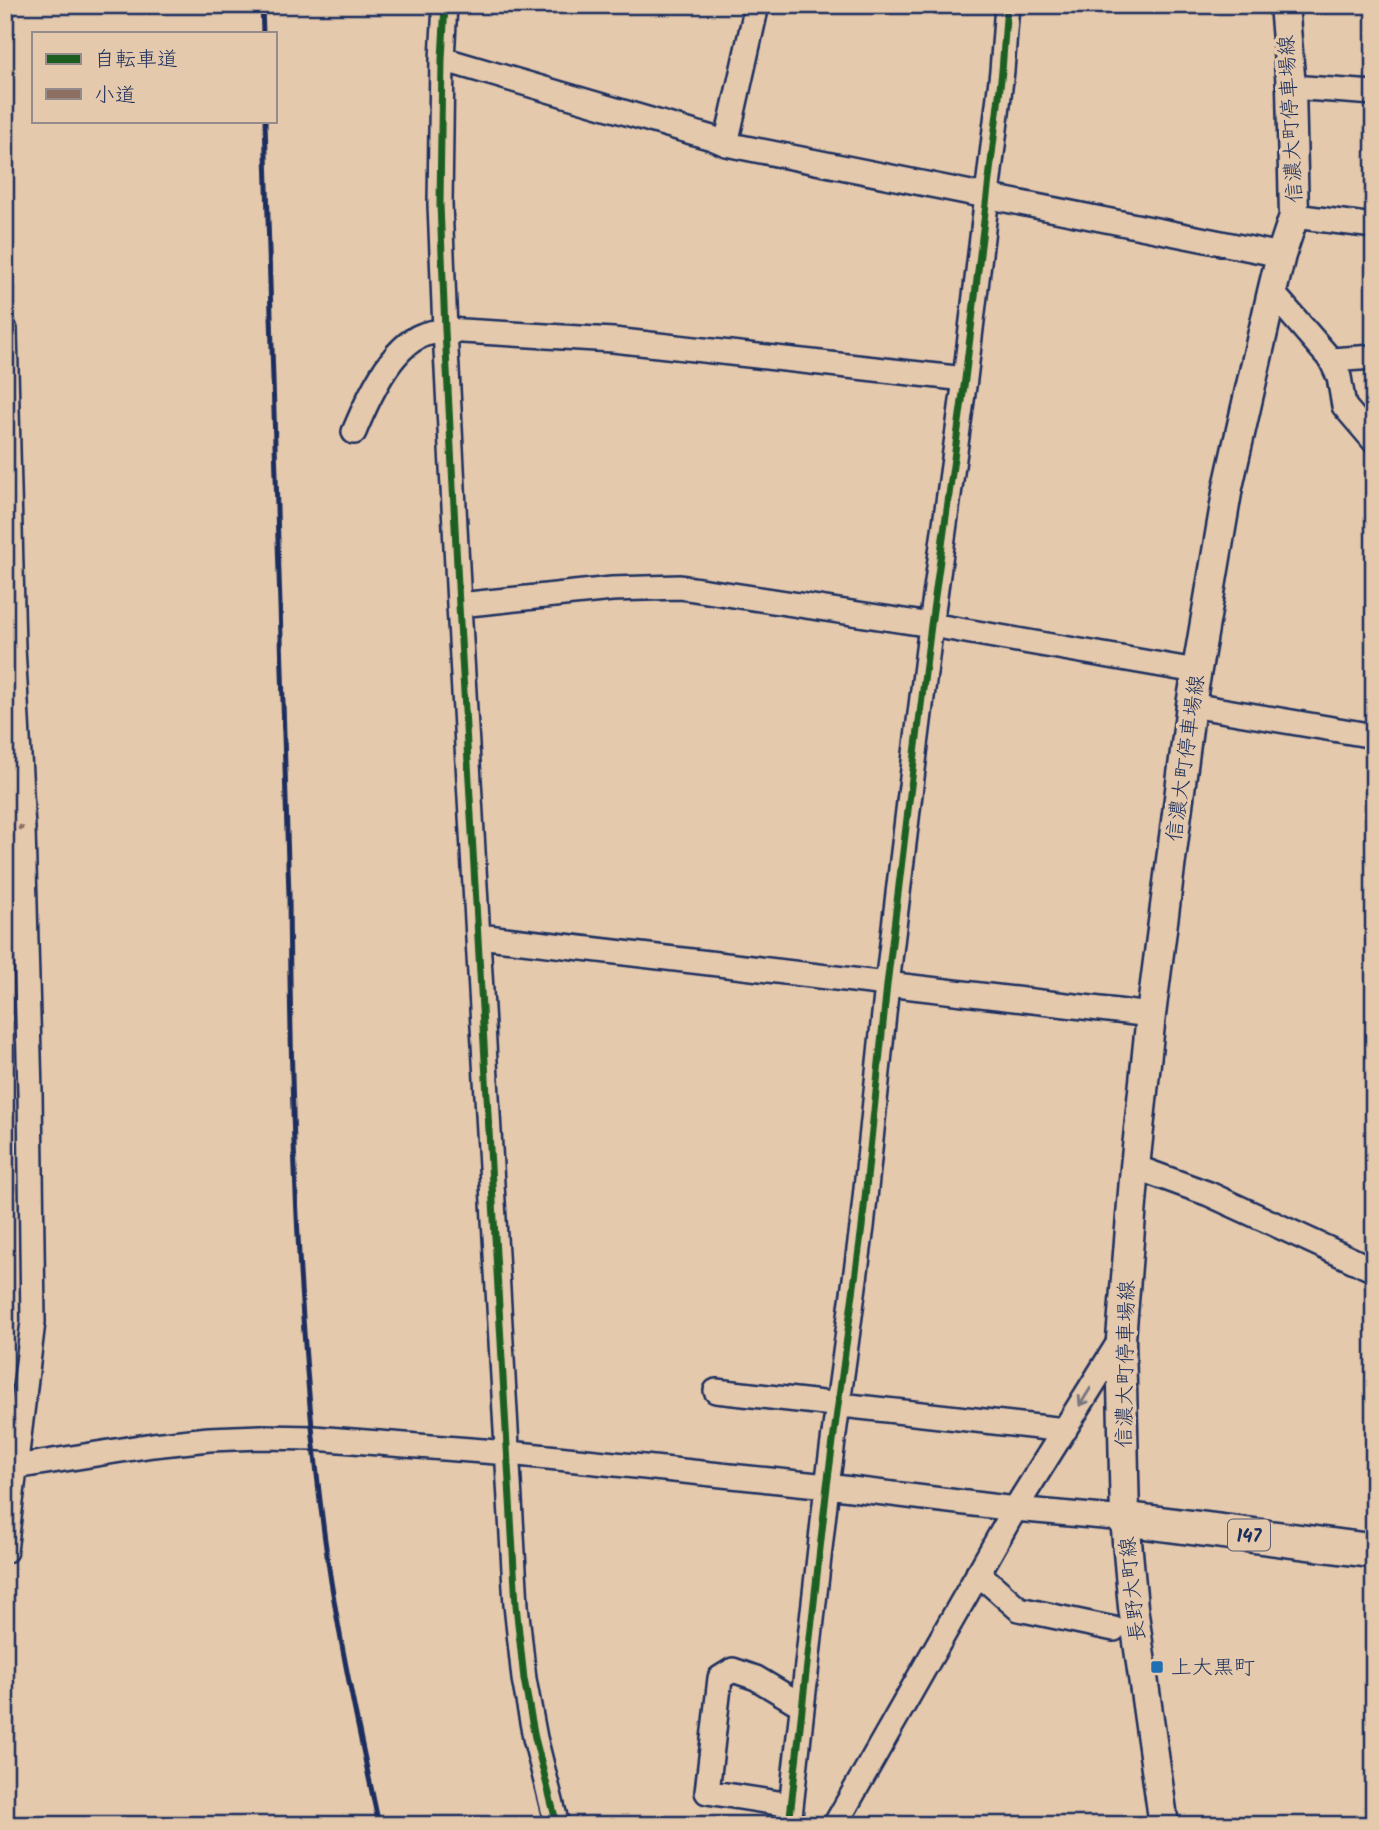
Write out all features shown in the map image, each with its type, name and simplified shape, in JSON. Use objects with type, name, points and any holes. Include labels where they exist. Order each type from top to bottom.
[{"type":"highway","name":"147","points":[[1125,1519],[1374,1551]]},
{"type":"main road","name":"信濃大町停車場線","points":[[1125,1519],[1121,1339],[1151,1015],[1191,705],[1228,486],[1281,255],[1294,216],[1291,87],[1284,5]]},
{"type":"main road","name":"長野大町線","points":[[1125,1519],[1133,1607],[1164,1825]]},
{"type":"street","points":[[445,5],[440,204],[445,330],[516,1605],[524,1679],[535,1738],[557,1825]]},
{"type":"street","points":[[726,144],[757,5]]},
{"type":"street","points":[[801,1705],[756,1678],[733,1670],[720,1678],[707,1792],[790,1815],[827,1486],[862,1227],[887,985],[1002,71],[1007,5]]},
{"type":"street","points":[[442,59],[726,144],[1281,255]]},
{"type":"street","points":[[1291,87],[1374,93]]},
{"type":"street","points":[[1294,216],[1374,226]]},
{"type":"street","points":[[1272,292],[1331,360],[1339,377],[1344,406],[1374,441]]},
{"type":"street","points":[[5,330],[13,647],[23,829],[15,918],[30,1093],[33,1322],[5,1551]]},
{"type":"street","points":[[354,432],[370,394],[405,346],[423,335],[445,330],[613,340],[965,379]]},
{"type":"street","points":[[1331,360],[1374,357]]},
{"type":"street","points":[[459,605],[612,589],[680,586],[931,625],[1196,671]]},
{"type":"street","points":[[1191,705],[1374,736]]},
{"type":"street","points":[[479,936],[1151,1015]]},
{"type":"street","points":[[1135,1167],[1209,1194],[1374,1270]]},
{"type":"street","points":[[835,1825],[1015,1509],[1121,1339]]},
{"type":"street","points":[[716,1391],[1065,1430]]},
{"type":"street","points":[[15,1467],[209,1439],[314,1438],[509,1453],[1125,1519]]},
{"type":"street","points":[[978,1573],[1019,1609],[1114,1629]]},
{"type":"railway","points":[[262,5],[263,32]]},
{"type":"railway","points":[[265,122],[294,1144],[302,1309],[317,1473],[332,1589],[379,1825]]},
{"type":"marked path","points":[[5,820],[23,829]]},
{"type":"cycle path","points":[[445,5],[440,204],[445,330],[516,1605],[524,1679],[535,1738],[557,1825]]},
{"type":"cycle path","points":[[789,1825],[827,1486],[862,1227],[909,802],[965,379],[1002,71],[1007,5]]},
{"type":"place","name":"上大黒町","points":[[1157,1667]]}]
